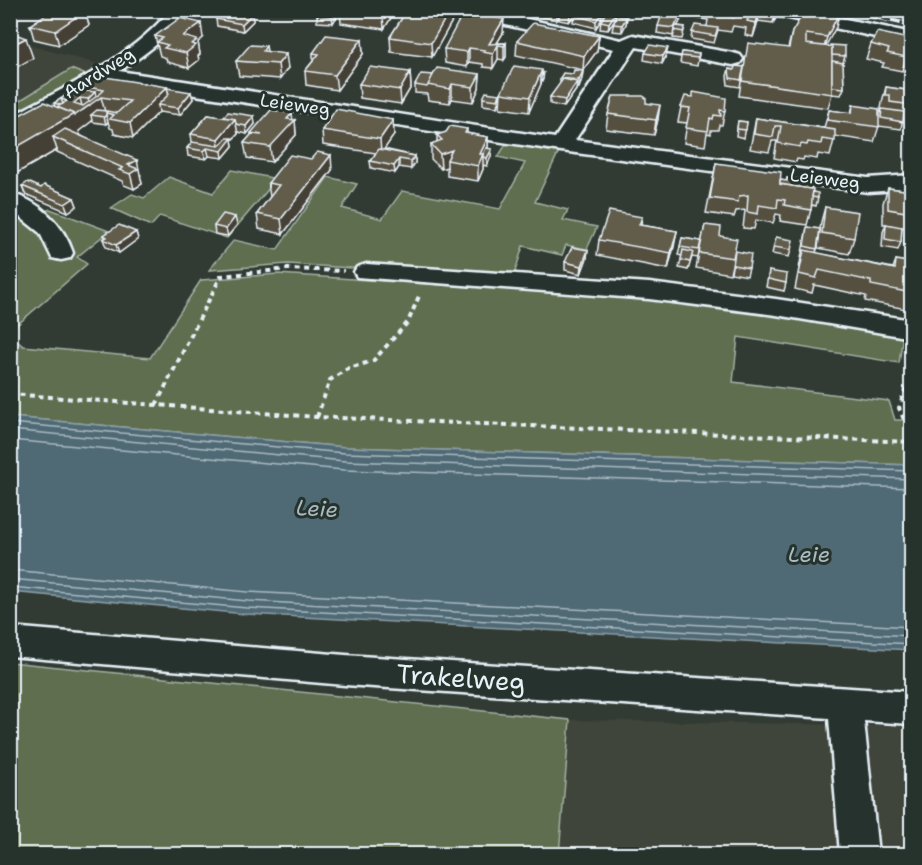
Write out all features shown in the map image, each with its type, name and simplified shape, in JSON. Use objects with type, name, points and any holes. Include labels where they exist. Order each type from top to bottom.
[{"type":"street","name":"Aardweg","points":[[10,126],[100,74],[168,27],[180,10]]},
{"type":"street","points":[[461,10],[624,46]]},
{"type":"street","points":[[775,10],[912,39]]},
{"type":"street","points":[[561,145],[622,54],[624,46],[633,40],[733,59]]},
{"type":"street","name":"Leieweg","points":[[100,74],[561,145],[868,185],[912,182]]},
{"type":"street","points":[[10,200],[33,212],[46,223],[61,253]]},
{"type":"street","points":[[366,272],[649,291],[776,307],[912,329]]},
{"type":"street","name":"Trakelweg","points":[[10,641],[357,671],[912,708]]},
{"type":"street","points":[[845,704],[859,855]]},
{"type":"path","points":[[156,405],[221,276],[287,269],[366,272]]},
{"type":"path","points":[[317,417],[330,380],[349,368],[373,361],[408,322],[420,292],[446,277]]},
{"type":"path","points":[[10,394],[317,417],[912,440],[899,408],[912,370]]},
{"type":"shaded area","points":[[10,41],[102,65],[26,113],[11,107]]},
{"type":"shaded area","points":[[570,720],[911,726],[911,854],[559,854]]},
{"type":"green space","points":[[71,69],[86,75],[25,112],[11,106]]},
{"type":"green space","points":[[508,141],[560,149],[535,202],[568,210],[563,220],[597,227],[587,249],[566,245],[562,255],[523,246],[513,278],[288,264],[209,270],[234,240],[277,250],[328,177],[357,184],[342,208],[382,219],[402,191],[500,209],[525,163],[498,157]]},
{"type":"green space","points":[[232,170],[277,179],[227,238],[160,216],[151,226],[111,208],[132,194],[144,198],[169,177],[213,193]]},
{"type":"green space","points":[[50,209],[109,231],[77,257],[87,264],[11,330],[10,211],[26,219]]},
{"type":"green space","points":[[278,274],[681,301],[903,335],[899,363],[738,337],[733,382],[889,401],[895,420],[911,420],[911,465],[345,447],[11,417],[10,335],[23,346],[150,358],[201,280]]},
{"type":"green space","points":[[10,662],[570,720],[559,854],[11,854]]},
{"type":"water","name":"Leie","points":[[10,417],[345,447],[911,465],[911,650],[246,614],[11,592]]},
{"type":"building","points":[[49,10],[85,11],[55,31],[30,25],[51,11]]},
{"type":"building","points":[[319,10],[336,10],[332,16],[317,15]]},
{"type":"building","points":[[351,10],[386,10],[383,15]]},
{"type":"building","points":[[407,10],[450,10],[431,43],[390,37]]},
{"type":"building","points":[[573,10],[570,15],[559,12]]},
{"type":"building","points":[[577,10],[602,13],[596,21],[574,15]]},
{"type":"building","points":[[607,10],[616,12],[609,23],[601,21]]},
{"type":"building","points":[[710,10],[760,10],[756,23],[747,21],[750,14],[736,12],[734,18],[709,14]]},
{"type":"building","points":[[805,10],[828,10],[839,13],[827,37],[806,34],[806,44],[832,47],[832,94],[742,81],[748,43],[789,48],[792,32]]},
{"type":"building","points":[[235,11],[252,14],[242,24],[216,19],[220,15],[229,17]]},
{"type":"building","points":[[463,13],[504,19],[489,44],[506,43],[504,46],[498,45],[493,54],[483,52],[485,50],[469,48],[467,52],[444,49]]},
{"type":"building","points":[[672,13],[681,14],[674,28],[658,26],[661,17],[670,18]]},
{"type":"building","points":[[617,16],[627,17],[622,25],[613,24]]},
{"type":"building","points":[[180,18],[201,23],[183,36],[197,40],[192,44],[196,45],[186,53],[164,48],[168,45],[157,42],[163,38],[155,36]]},
{"type":"building","points":[[533,23],[599,36],[584,56],[517,41]]},
{"type":"building","points":[[695,25],[718,28],[715,36],[692,32]]},
{"type":"building","points":[[676,26],[685,27],[683,32],[674,30]]},
{"type":"building","points":[[10,32],[26,38],[10,46]]},
{"type":"building","points":[[877,32],[909,39],[906,45],[912,47],[906,57],[887,53],[889,49],[871,44]]},
{"type":"building","points":[[326,35],[362,39],[335,75],[305,71],[319,54],[313,53]]},
{"type":"building","points":[[250,45],[266,46],[263,51],[286,54],[278,64],[236,61]]},
{"type":"building","points":[[650,45],[668,48],[663,56],[645,53]]},
{"type":"building","points":[[830,45],[845,46],[845,56],[832,55]]},
{"type":"building","points":[[682,52],[699,54],[698,58],[681,56]]},
{"type":"building","points":[[832,61],[843,63],[844,88],[832,87]]},
{"type":"building","points":[[514,66],[542,70],[530,97],[501,93]]},
{"type":"building","points":[[735,66],[744,67],[741,80],[730,78],[729,69],[734,70]]},
{"type":"building","points":[[370,67],[410,72],[400,90],[359,84]]},
{"type":"building","points":[[437,68],[480,74],[473,87],[452,84],[450,89],[427,85]]},
{"type":"building","points":[[574,70],[583,71],[579,80],[560,78],[563,73],[573,74]]},
{"type":"building","points":[[421,74],[433,75],[427,87],[415,85]]},
{"type":"building","points":[[99,76],[167,87],[130,123],[110,119],[114,115],[106,113],[107,111],[117,113],[130,101],[101,97],[74,116],[57,107],[67,101],[61,99],[73,89],[95,92],[88,99],[80,98],[74,103],[83,106],[101,93],[104,90],[82,86],[90,78],[97,79]]},
{"type":"building","points":[[563,79],[577,82],[565,100],[550,97]]},
{"type":"building","points":[[886,87],[912,91],[912,105],[890,102],[890,95],[885,95]]},
{"type":"building","points":[[167,88],[191,92],[178,108],[158,105],[169,94]]},
{"type":"building","points":[[486,92],[500,94],[498,100],[483,98]]},
{"type":"building","points":[[693,92],[726,98],[725,111],[720,110],[721,116],[714,115],[713,119],[710,118],[708,131],[686,128],[690,108],[681,107],[685,96],[693,97]]},
{"type":"building","points":[[613,96],[643,96],[646,98],[646,103],[660,105],[656,120],[608,114]]},
{"type":"building","points":[[62,98],[63,104],[54,103]]},
{"type":"building","points":[[44,102],[74,114],[10,151],[10,120]]},
{"type":"building","points":[[853,105],[879,109],[879,127],[827,120],[829,110],[852,113]]},
{"type":"building","points":[[336,109],[393,120],[380,139],[322,130]]},
{"type":"building","points":[[882,109],[904,112],[903,122],[881,118]]},
{"type":"building","points":[[97,110],[106,111],[106,115],[104,117],[91,115]]},
{"type":"building","points":[[271,110],[292,113],[287,119],[295,120],[270,147],[244,143],[252,134],[262,135],[251,133]]},
{"type":"building","points":[[228,112],[254,116],[246,126],[236,124],[235,119],[223,117]]},
{"type":"building","points":[[208,115],[235,119],[218,139],[191,134]]},
{"type":"building","points":[[756,118],[835,130],[835,141],[822,139],[821,144],[808,142],[807,145],[801,144],[800,147],[778,143],[781,126],[775,126],[773,137],[754,134]]},
{"type":"building","points":[[738,121],[747,122],[746,130],[737,129]]},
{"type":"building","points":[[450,126],[467,129],[465,133],[488,137],[480,154],[483,154],[478,166],[447,160],[452,150],[440,154],[431,144],[442,140],[437,135],[446,132]]},
{"type":"building","points":[[65,129],[137,160],[128,165],[138,169],[130,174],[119,170],[123,168],[53,137]]},
{"type":"building","points":[[227,138],[232,138],[222,151],[187,148],[192,142],[219,146]]},
{"type":"building","points":[[486,148],[492,149],[487,158],[483,155]]},
{"type":"building","points":[[379,149],[415,156],[411,161],[399,159],[394,166],[370,161]]},
{"type":"building","points":[[317,152],[331,155],[281,219],[257,214],[279,185],[268,183],[290,155],[311,159]]},
{"type":"building","points":[[716,163],[781,172],[780,184],[813,189],[811,210],[784,205],[785,200],[778,199],[777,208],[759,205],[758,214],[747,212],[748,195],[739,196],[738,202],[710,198]]},
{"type":"building","points":[[787,178],[812,181],[811,189],[780,184],[780,180],[787,181]]},
{"type":"building","points":[[28,182],[41,188],[44,185],[74,198],[65,204],[22,186]]},
{"type":"building","points":[[888,188],[912,191],[912,213],[888,209]]},
{"type":"building","points":[[813,192],[818,193],[818,198],[812,197]]},
{"type":"building","points":[[825,207],[858,212],[854,238],[822,233]]},
{"type":"building","points":[[609,211],[642,217],[639,225],[677,231],[671,253],[599,240]]},
{"type":"building","points":[[223,214],[235,217],[226,229],[214,226]]},
{"type":"building","points":[[886,224],[902,227],[901,242],[885,239]]},
{"type":"building","points":[[119,225],[136,232],[116,245],[103,239],[107,237],[104,235]]},
{"type":"building","points":[[705,225],[721,227],[720,236],[737,239],[733,258],[699,253]]},
{"type":"building","points":[[807,227],[820,229],[817,249],[804,246]]},
{"type":"building","points":[[908,227],[912,228],[912,239],[907,238]]},
{"type":"building","points":[[776,237],[793,240],[791,250],[774,247]]},
{"type":"building","points":[[682,238],[701,241],[699,250],[680,247]]},
{"type":"building","points":[[572,247],[588,250],[582,266],[565,262]]},
{"type":"building","points":[[683,250],[693,252],[690,262],[681,260]]},
{"type":"building","points":[[804,250],[895,269],[896,260],[912,263],[912,293],[871,285],[871,281],[819,270],[816,278],[799,274]]},
{"type":"building","points":[[735,251],[751,254],[749,268],[733,265]]},
{"type":"building","points":[[769,271],[787,274],[786,283],[768,279]]},
{"type":"railway","points":[[842,10],[912,25]]}]
